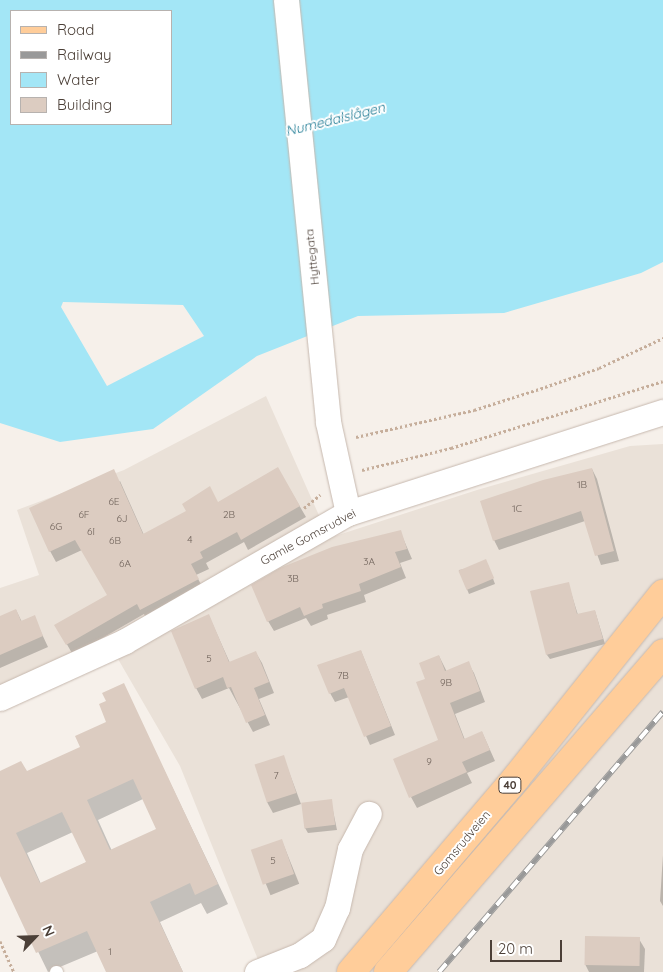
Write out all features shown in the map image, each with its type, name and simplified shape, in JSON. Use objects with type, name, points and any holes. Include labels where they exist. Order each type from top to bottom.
[{"type":"main road","name":"Gomsrudveien","points":[[351,972],[516,778],[663,594]]},
{"type":"main road","name":"40","points":[[388,972],[663,653]]},
{"type":"street","name":"Hyttegata","points":[[286,0],[328,422],[348,513]]},
{"type":"street","name":"Gamle Gomsrudvei","points":[[0,698],[125,640],[348,513],[663,412]]},
{"type":"street","points":[[257,972],[300,955],[323,939],[337,908],[350,849],[369,814]]},
{"type":"path","points":[[347,439],[501,401],[599,368],[663,338]]},
{"type":"path","points":[[340,480],[352,473],[451,448],[663,380]]},
{"type":"path","points":[[0,941],[14,972]]},
{"type":"shaded area","points":[[266,396],[329,538],[477,490],[630,446],[663,444],[663,972],[263,972],[180,766],[118,659],[0,703],[0,588],[39,575],[17,510],[124,470]]},
{"type":"water","name":"Numedalslågen","points":[[0,0],[663,0],[663,262],[641,273],[504,313],[358,316],[257,356],[153,429],[60,442],[0,423]],"holes":[[[63,302],[183,305],[204,336],[107,386],[61,307]]]},
{"type":"building","points":[[278,467],[300,506],[241,540],[237,532],[200,552],[203,558],[191,564],[199,579],[140,610],[137,604],[66,645],[54,625],[107,595],[75,540],[49,552],[29,508],[114,469],[143,534],[186,511],[182,504],[210,486],[218,502]]},
{"type":"building","points":[[592,468],[614,551],[595,556],[581,511],[493,541],[480,501],[543,480]]},
{"type":"building","points":[[401,530],[407,549],[395,552],[401,567],[359,584],[361,591],[322,604],[323,608],[304,616],[300,607],[267,622],[251,585],[280,568],[332,547]]},
{"type":"building","points":[[486,559],[494,578],[467,590],[458,571]]},
{"type":"building","points":[[569,582],[577,614],[595,610],[603,639],[546,655],[530,591]]},
{"type":"building","points":[[16,609],[21,621],[35,615],[43,636],[0,655],[0,616]]},
{"type":"building","points":[[209,614],[229,662],[256,651],[269,682],[254,688],[265,715],[246,723],[231,687],[227,688],[223,677],[195,689],[171,631]]},
{"type":"building","points":[[361,650],[391,726],[364,737],[344,688],[329,694],[317,665]]},
{"type":"building","points":[[439,655],[445,671],[469,661],[480,691],[450,703],[464,739],[482,731],[490,750],[462,762],[467,772],[409,798],[393,759],[438,740],[416,682],[425,679],[419,663]]},
{"type":"building","points":[[124,683],[218,884],[195,895],[190,883],[150,902],[183,972],[106,972],[87,931],[36,953],[0,876],[0,771],[21,761],[27,771],[80,747],[75,736],[106,722],[99,704],[106,701],[102,693]],"holes":[[[133,779],[156,829],[110,850],[87,800]],[[62,812],[86,862],[40,883],[16,833]]]},
{"type":"building","points":[[284,755],[296,793],[267,803],[255,765]]},
{"type":"building","points":[[332,799],[335,825],[304,829],[301,803]]},
{"type":"building","points":[[282,839],[294,874],[263,885],[251,850]]},
{"type":"building","points":[[585,936],[640,937],[639,966],[584,965]]},
{"type":"railway","points":[[439,972],[663,712]]}]
